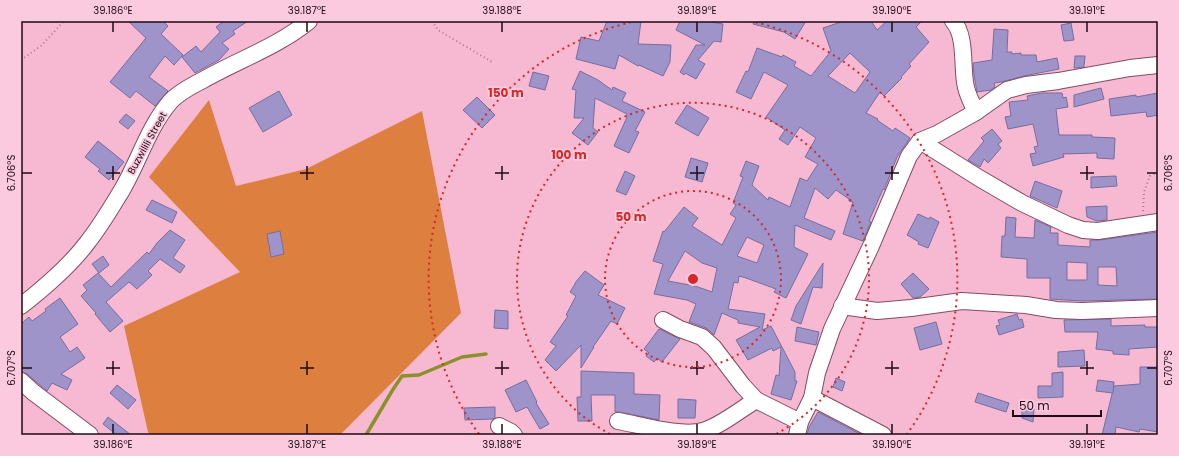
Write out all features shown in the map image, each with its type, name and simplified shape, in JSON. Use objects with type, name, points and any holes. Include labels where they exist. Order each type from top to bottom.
[{"type":"street","name":"Buzwilili Street","points":[[21,306],[50,282],[87,244],[122,189],[154,124],[171,101],[192,86],[225,67],[248,58],[278,42],[309,21]]},
{"type":"street","points":[[953,21],[959,34],[964,53],[965,83],[968,95],[976,112]]},
{"type":"street","points":[[663,320],[680,329],[695,333],[708,342],[756,400],[798,428],[812,398],[817,373],[832,329],[868,253],[909,156],[920,141],[937,134],[976,112],[1007,90],[1026,85],[1158,65]]},
{"type":"street","points":[[920,141],[1022,203],[1068,225],[1083,230],[1098,232],[1151,223]]},
{"type":"street","points":[[842,306],[877,311],[962,301],[1019,304],[1082,311],[1158,308]]},
{"type":"street","points":[[21,381],[33,392],[90,435]]},
{"type":"street","points":[[812,398],[883,435]]},
{"type":"street","points":[[618,421],[685,433],[703,431],[718,424],[756,400]]},
{"type":"street","points":[[499,426],[514,435]]},
{"type":"path","points":[[21,60],[42,45],[64,21]]},
{"type":"path","points":[[432,21],[438,30],[492,62]]},
{"type":"path","points":[[1151,223],[1144,192],[1150,176],[1158,172]]},
{"type":"shaded area","points":[[209,100],[236,186],[306,169],[422,111],[461,313],[340,435],[151,435],[148,432],[124,326],[240,272],[149,177]]},
{"type":"building","points":[[128,21],[163,21],[168,26],[161,34],[183,55],[174,65],[165,56],[149,77],[168,91],[155,106],[136,91],[130,98],[110,82],[146,38]]},
{"type":"building","points":[[224,21],[248,21],[233,31],[235,34],[222,43],[229,49],[219,60],[195,73],[182,57],[196,46],[201,52],[220,32],[216,27]]},
{"type":"building","points":[[607,21],[641,21],[638,44],[671,45],[670,62],[663,76],[639,65],[638,66],[619,55],[615,69],[576,59],[581,37],[599,41]]},
{"type":"building","points":[[680,21],[705,21],[723,24],[721,42],[714,41],[698,60],[705,64],[696,79],[680,72],[696,45],[705,45],[676,30]]},
{"type":"building","points":[[754,21],[806,21],[795,39],[784,32],[753,24]]},
{"type":"building","points":[[844,21],[871,21],[877,30],[887,21],[922,21],[916,27],[929,42],[909,64],[911,66],[901,77],[902,78],[884,96],[880,92],[866,113],[878,119],[877,120],[893,131],[895,128],[910,138],[897,157],[884,190],[883,189],[869,221],[871,222],[863,241],[843,234],[853,202],[849,201],[849,199],[836,190],[828,199],[815,188],[804,218],[835,231],[831,240],[795,225],[794,247],[808,254],[786,298],[774,292],[776,289],[746,278],[739,276],[738,283],[734,282],[728,309],[765,314],[762,330],[771,326],[795,372],[795,381],[797,381],[791,400],[771,394],[776,375],[779,376],[781,347],[773,351],[772,348],[748,360],[736,340],[760,327],[738,323],[738,320],[722,313],[714,335],[706,328],[689,322],[696,304],[687,300],[654,294],[663,264],[653,261],[663,231],[664,232],[684,207],[698,218],[692,226],[722,245],[736,218],[730,214],[736,205],[733,203],[743,177],[740,176],[746,161],[759,166],[752,185],[768,200],[769,197],[790,207],[800,178],[807,181],[818,164],[805,157],[816,138],[800,127],[788,145],[779,139],[785,130],[766,117],[788,85],[764,72],[751,99],[736,92],[746,71],[748,72],[757,48],[782,57],[783,55],[796,62],[794,66],[811,76],[831,51],[823,28]],"holes":[[[850,53],[870,72],[855,93],[828,76]],[[747,237],[764,245],[757,263],[737,256]],[[685,251],[702,263],[717,268],[712,292],[695,286],[668,281]]]},
{"type":"building","points":[[1071,23],[1074,40],[1064,41],[1061,25]]},
{"type":"building","points":[[994,29],[1008,30],[1007,52],[1012,52],[1012,54],[1021,53],[1021,55],[1036,55],[1037,62],[1057,58],[1059,69],[994,83],[995,87],[991,90],[977,92],[973,63],[992,60]]},
{"type":"building","points":[[1075,56],[1085,56],[1084,67],[1074,68]]},
{"type":"building","points":[[580,71],[598,80],[612,90],[613,87],[626,93],[622,101],[645,112],[635,131],[639,132],[629,153],[614,146],[627,114],[595,98],[593,128],[598,132],[588,145],[572,133],[584,118],[574,118],[576,90],[572,89]]},
{"type":"building","points":[[533,72],[549,76],[545,90],[529,86]]},
{"type":"building","points":[[1101,88],[1104,99],[1074,107],[1074,95]]},
{"type":"building","points":[[279,91],[292,115],[263,132],[249,108]]},
{"type":"building","points":[[1042,93],[1062,93],[1063,98],[1066,97],[1068,107],[1056,109],[1059,135],[1092,135],[1092,137],[1115,138],[1114,159],[1097,158],[1097,153],[1063,154],[1064,157],[1033,166],[1030,154],[1036,153],[1034,147],[1038,146],[1033,124],[1008,129],[1005,117],[1011,116],[1009,102],[1028,100],[1027,96]]},
{"type":"building","points":[[1158,93],[1158,115],[1147,117],[1146,112],[1111,116],[1109,99],[1136,95],[1136,97]]},
{"type":"building","points":[[477,97],[495,115],[482,128],[463,110]]},
{"type":"building","points":[[687,105],[709,118],[698,136],[675,123]]},
{"type":"building","points":[[126,114],[135,121],[128,129],[119,122]]},
{"type":"building","points":[[992,129],[1002,141],[998,144],[1001,148],[988,163],[984,159],[980,167],[968,160],[984,141],[981,138]]},
{"type":"building","points":[[98,141],[124,162],[109,180],[98,171],[100,169],[85,157]]},
{"type":"building","points":[[691,158],[708,163],[702,182],[685,177]]},
{"type":"building","points":[[625,171],[635,176],[626,195],[616,191]]},
{"type":"building","points":[[1116,176],[1117,186],[1091,188],[1091,177]]},
{"type":"building","points":[[1035,181],[1062,191],[1057,208],[1030,196]]},
{"type":"building","points":[[152,200],[177,212],[172,223],[146,210]]},
{"type":"building","points":[[1107,206],[1107,220],[1097,221],[1087,217],[1086,207]]},
{"type":"building","points":[[918,214],[929,219],[930,217],[939,222],[928,248],[918,244],[919,242],[907,235]]},
{"type":"building","points":[[1006,217],[1016,218],[1015,237],[1034,238],[1035,220],[1051,227],[1050,233],[1058,233],[1058,245],[1090,247],[1090,240],[1158,232],[1158,299],[1082,301],[1050,299],[1050,278],[1027,278],[1027,259],[1001,257],[1002,236],[1005,236]],"holes":[[[1067,262],[1087,263],[1087,280],[1067,280]],[[1098,267],[1116,267],[1117,286],[1098,285]]]},
{"type":"building","points":[[170,230],[185,240],[173,258],[185,266],[180,273],[160,259],[148,271],[152,275],[137,289],[129,282],[106,302],[123,321],[110,332],[81,296],[87,290],[83,285],[98,273],[111,287],[147,252],[149,254],[157,243]]},
{"type":"building","points":[[280,231],[284,254],[271,257],[267,234]]},
{"type":"building","points":[[103,256],[109,265],[99,273],[92,264]]},
{"type":"building","points":[[823,263],[822,288],[813,287],[801,324],[791,320],[796,306]]},
{"type":"building","points":[[585,271],[604,285],[598,295],[625,308],[617,324],[611,321],[581,368],[581,345],[556,371],[545,360],[556,346],[550,342],[568,316],[566,315],[576,296],[570,292]]},
{"type":"building","points":[[913,273],[929,289],[920,297],[913,298],[901,284]]},
{"type":"building","points":[[60,298],[78,324],[60,337],[70,352],[77,347],[85,358],[61,374],[72,380],[67,390],[52,383],[47,391],[27,374],[21,372],[21,324],[29,317],[32,321]]},
{"type":"building","points":[[495,310],[508,311],[508,329],[494,328]]},
{"type":"building","points":[[1017,314],[1019,320],[1022,319],[1024,327],[999,335],[996,326],[1000,325],[998,320]]},
{"type":"building","points":[[1111,319],[1111,326],[1145,325],[1145,327],[1158,327],[1158,347],[1129,349],[1129,355],[1113,354],[1113,351],[1096,349],[1098,332],[1065,332],[1064,320]]},
{"type":"building","points":[[936,322],[942,344],[920,350],[914,328]]},
{"type":"building","points":[[797,327],[819,332],[816,345],[795,341]]},
{"type":"building","points":[[659,329],[680,339],[662,362],[657,358],[654,362],[646,356],[649,353],[644,349]]},
{"type":"building","points":[[1084,350],[1085,366],[1058,367],[1058,352]]},
{"type":"building","points":[[1140,367],[1158,367],[1158,432],[1140,429],[1139,432],[1116,427],[1115,435],[1102,435],[1114,386],[1140,384]]},
{"type":"building","points":[[581,371],[634,373],[634,394],[660,395],[659,420],[615,412],[615,395],[591,395],[592,421],[578,421],[577,397],[581,397]]},
{"type":"building","points":[[1063,372],[1063,397],[1038,398],[1038,386],[1052,386],[1052,373]]},
{"type":"building","points":[[836,378],[845,382],[842,391],[833,387]]},
{"type":"building","points":[[526,380],[537,402],[536,403],[549,424],[540,429],[527,407],[516,412],[505,390]]},
{"type":"building","points":[[1098,380],[1114,382],[1113,393],[1096,391]]},
{"type":"building","points":[[117,385],[136,400],[128,409],[110,393]]},
{"type":"building","points":[[978,393],[1009,403],[1006,412],[975,402]]},
{"type":"building","points":[[678,399],[696,400],[695,418],[678,418]]},
{"type":"building","points":[[495,407],[495,418],[493,419],[465,420],[464,408]]},
{"type":"building","points":[[1022,409],[1034,409],[1033,422],[1022,418]]},
{"type":"building","points":[[818,412],[862,435],[807,435],[809,427]]},
{"type":"building","points":[[108,417],[131,435],[117,435],[103,424]]},
{"type":"waterway","points":[[366,435],[402,376],[419,375],[462,357],[486,354]]}]
